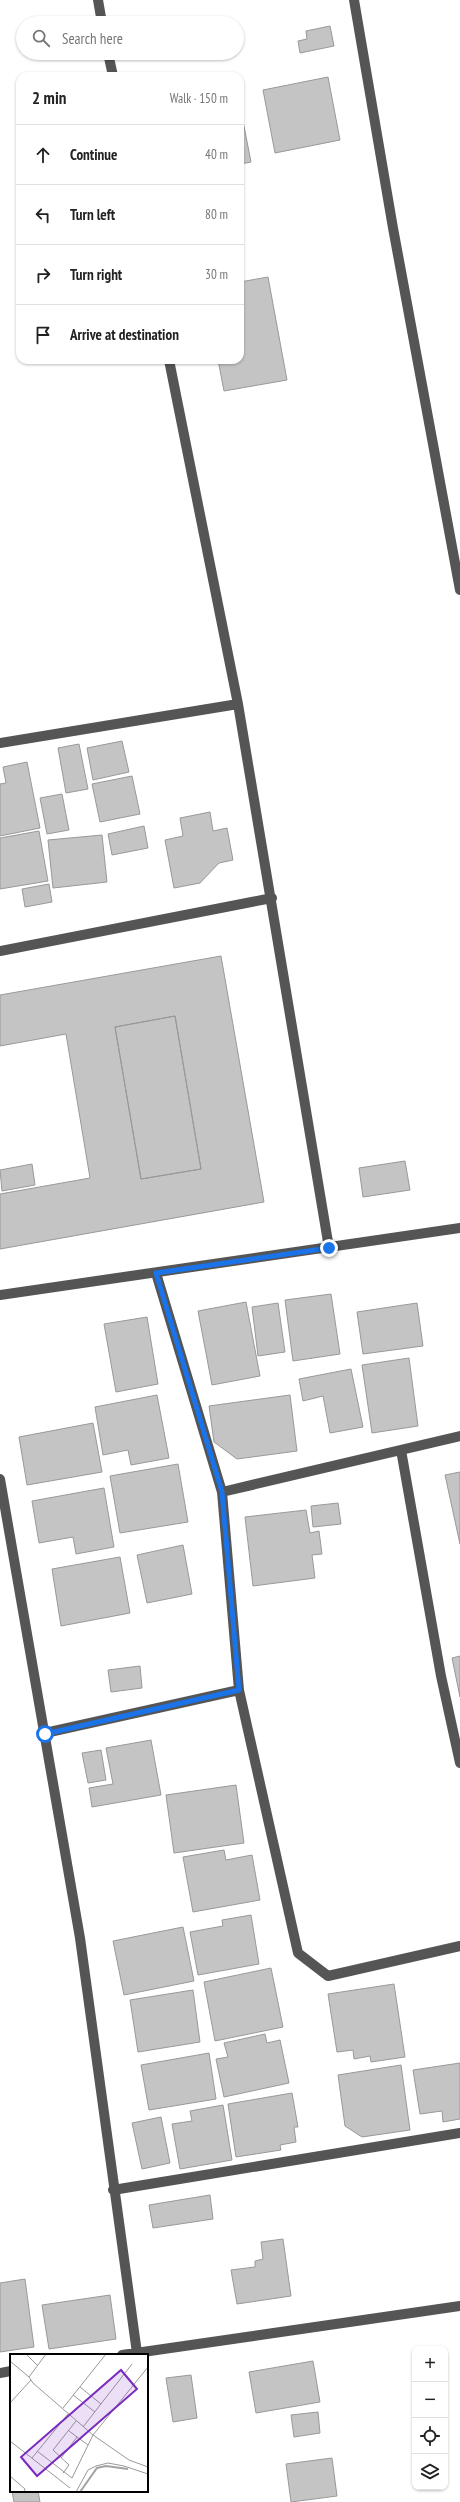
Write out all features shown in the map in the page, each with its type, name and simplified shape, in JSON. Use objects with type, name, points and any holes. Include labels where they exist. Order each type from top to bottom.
[{"type":"street","points":[[98,0],[101,16]]},
{"type":"street","points":[[354,0],[393,228],[460,590]]},
{"type":"street","points":[[110,60],[112,72]]},
{"type":"street","points":[[170,364],[238,704],[272,898],[329,1248]]},
{"type":"street","points":[[0,743],[238,704]]},
{"type":"street","points":[[0,951],[272,898]]},
{"type":"street","points":[[0,1295],[460,1228]]},
{"type":"street","points":[[156,1273],[222,1492],[239,1690],[298,1953],[328,1976],[460,1946]]},
{"type":"street","points":[[222,1492],[460,1436]]},
{"type":"street","points":[[401,1450],[441,1676],[460,1763]]},
{"type":"street","points":[[0,1478],[80,1938],[113,2190],[137,2353]]},
{"type":"street","points":[[45,1734],[239,1690]]},
{"type":"street","points":[[113,2190],[460,2133]]},
{"type":"street","points":[[130,2354],[460,2306]]},
{"type":"street","points":[[0,2372],[10,2371]]},
{"type":"building","points":[[330,26],[334,46],[300,53],[298,41],[307,39],[306,31]]},
{"type":"building","points":[[328,77],[340,140],[275,153],[263,90]]},
{"type":"building","points":[[244,126],[251,162],[244,163]]},
{"type":"building","points":[[268,277],[287,380],[224,391],[219,364],[244,364],[244,281]]},
{"type":"building","points":[[122,741],[129,772],[93,780],[87,748]]},
{"type":"building","points":[[79,744],[88,789],[66,793],[58,748]]},
{"type":"building","points":[[27,762],[40,828],[0,836],[0,784],[6,783],[3,767]]},
{"type":"building","points":[[132,776],[140,814],[100,822],[92,784]]},
{"type":"building","points":[[62,794],[69,830],[47,834],[40,798]]},
{"type":"building","points":[[210,812],[213,831],[227,828],[233,860],[219,863],[200,883],[174,888],[165,840],[183,836],[180,818]]},
{"type":"building","points":[[144,826],[148,848],[112,855],[108,834]]},
{"type":"building","points":[[39,831],[48,881],[0,889],[0,838]]},
{"type":"building","points":[[102,835],[107,882],[53,888],[48,840]]},
{"type":"building","points":[[49,884],[52,902],[25,907],[22,889]]},
{"type":"building","points":[[221,956],[264,1202],[0,1249],[0,1194],[90,1178],[66,1034],[0,1046],[0,995]],"holes":[[[175,1016],[201,1169],[141,1179],[115,1027]]]},
{"type":"building","points":[[175,1016],[201,1169],[141,1179],[115,1027]]},
{"type":"building","points":[[405,1161],[410,1190],[363,1197],[359,1168]]},
{"type":"building","points":[[32,1164],[35,1185],[2,1191],[0,1170]]},
{"type":"building","points":[[331,1294],[340,1354],[293,1361],[285,1300]]},
{"type":"building","points":[[246,1302],[260,1376],[212,1385],[198,1311]]},
{"type":"building","points":[[278,1303],[285,1352],[258,1356],[252,1307]]},
{"type":"building","points":[[417,1303],[423,1346],[363,1354],[357,1312]]},
{"type":"building","points":[[147,1317],[158,1384],[116,1392],[104,1324]]},
{"type":"building","points":[[409,1358],[418,1426],[372,1433],[362,1365]]},
{"type":"building","points":[[351,1369],[363,1427],[330,1433],[323,1396],[303,1401],[299,1379]]},
{"type":"building","points":[[157,1395],[169,1458],[131,1465],[128,1450],[103,1455],[95,1407]]},
{"type":"building","points":[[290,1395],[297,1451],[237,1459],[214,1442],[209,1406]]},
{"type":"building","points":[[93,1423],[102,1472],[27,1485],[19,1437]]},
{"type":"building","points":[[178,1464],[188,1522],[120,1533],[110,1476]]},
{"type":"building","points":[[460,1472],[460,1544],[445,1475]]},
{"type":"building","points":[[104,1488],[114,1547],[76,1554],[73,1537],[39,1543],[32,1501]]},
{"type":"building","points":[[338,1503],[341,1524],[313,1527],[311,1506]]},
{"type":"building","points":[[306,1510],[310,1533],[319,1531],[322,1554],[312,1555],[315,1578],[253,1586],[245,1517]]},
{"type":"building","points":[[183,1545],[192,1594],[147,1603],[137,1555]]},
{"type":"building","points":[[120,1557],[130,1613],[61,1626],[52,1569]]},
{"type":"building","points":[[460,1656],[460,1697],[452,1658]]},
{"type":"building","points":[[140,1666],[142,1688],[111,1692],[108,1670]]},
{"type":"building","points":[[151,1740],[161,1795],[92,1807],[89,1788],[113,1784],[106,1748]]},
{"type":"building","points":[[101,1750],[106,1780],[88,1783],[82,1753]]},
{"type":"building","points":[[236,1785],[244,1843],[174,1853],[166,1795]]},
{"type":"building","points":[[224,1850],[226,1860],[252,1855],[260,1900],[193,1912],[183,1857]]},
{"type":"building","points":[[251,1915],[259,1964],[198,1975],[190,1932],[223,1926],[222,1920]]},
{"type":"building","points":[[183,1927],[194,1981],[124,1995],[113,1941]]},
{"type":"building","points":[[271,1968],[283,2027],[215,2041],[204,1982]]},
{"type":"building","points":[[394,1984],[405,2057],[371,2062],[370,2056],[354,2059],[353,2050],[337,2052],[328,1994]]},
{"type":"building","points":[[193,1990],[200,2042],[138,2052],[130,2000]]},
{"type":"building","points":[[265,2034],[267,2043],[280,2040],[289,2083],[224,2097],[216,2059],[228,2057],[224,2043]]},
{"type":"building","points":[[209,2053],[216,2099],[149,2110],[141,2065]]},
{"type":"building","points":[[460,2063],[460,2119],[443,2122],[442,2111],[420,2114],[413,2070]]},
{"type":"building","points":[[401,2065],[410,2130],[362,2137],[345,2126],[338,2075]]},
{"type":"building","points":[[292,2093],[298,2127],[294,2127],[296,2142],[280,2145],[281,2150],[236,2157],[228,2104]]},
{"type":"building","points":[[223,2105],[232,2160],[180,2169],[172,2124],[192,2121],[190,2111]]},
{"type":"building","points":[[161,2117],[170,2163],[142,2169],[132,2123]]},
{"type":"building","points":[[210,2195],[213,2219],[153,2228],[149,2205]]},
{"type":"building","points":[[283,2239],[291,2296],[237,2304],[231,2270],[255,2267],[255,2261],[263,2259],[261,2242]]},
{"type":"building","points":[[25,2279],[34,2347],[0,2352],[0,2283]]},
{"type":"building","points":[[110,2295],[116,2339],[49,2349],[42,2305]]},
{"type":"building","points":[[313,2361],[320,2402],[256,2413],[249,2372]]},
{"type":"building","points":[[191,2375],[197,2418],[173,2422],[166,2378]]},
{"type":"building","points":[[318,2412],[320,2433],[294,2437],[291,2415]]},
{"type":"building","points":[[332,2458],[337,2496],[291,2502],[286,2464]]},
{"type":"building","points":[[12,2492],[38,2492],[40,2502],[14,2502]]},
{"type":"route","points":[[45,1734],[239,1690],[222,1492],[156,1273],[329,1248]]}]
